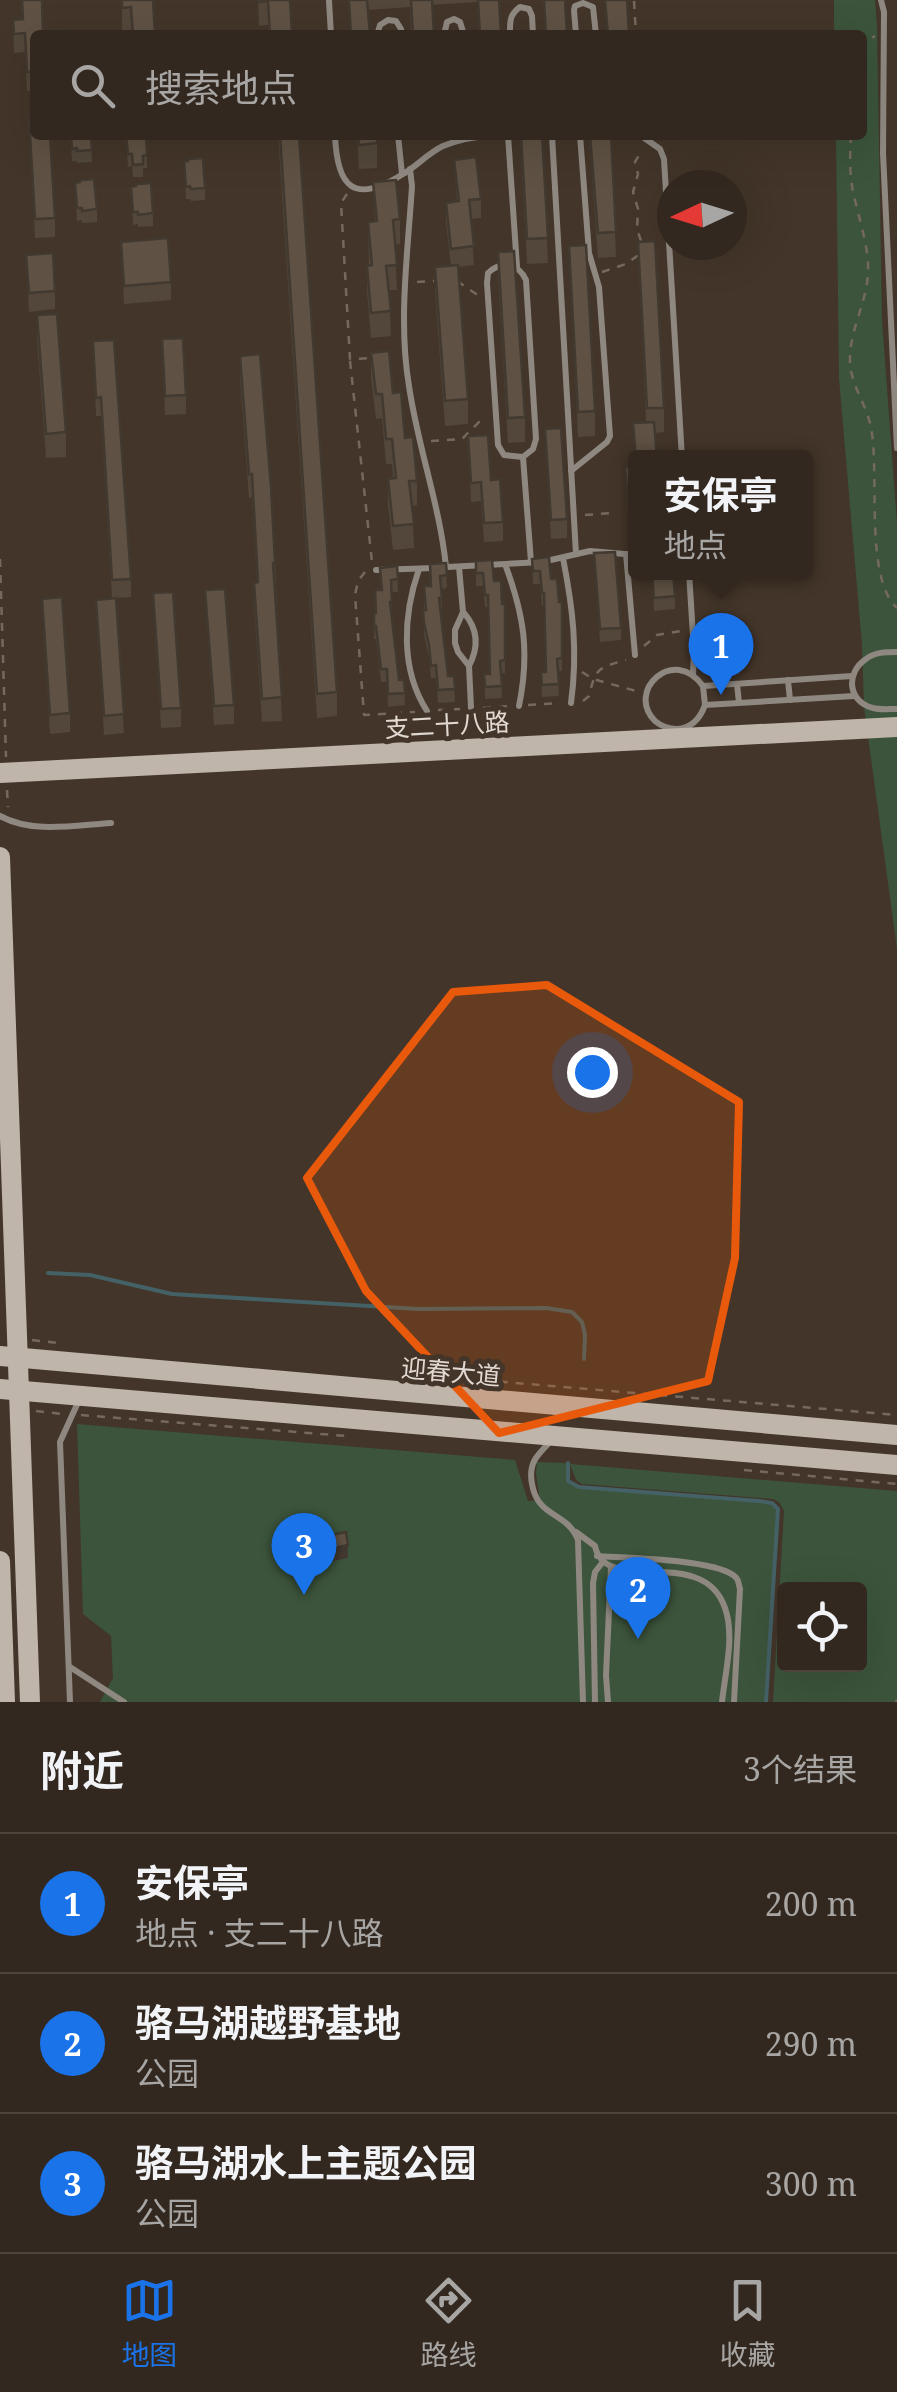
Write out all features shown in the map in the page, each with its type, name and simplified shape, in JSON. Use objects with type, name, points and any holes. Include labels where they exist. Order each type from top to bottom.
[{"type":"street","name":"支二十八路","points":[[0,773],[897,728]]},
{"type":"street","points":[[0,857],[13,1396],[30,1702]]},
{"type":"street","name":"迎春大道","points":[[12,1351],[897,1435]]},
{"type":"street","points":[[13,1396],[76,1405],[555,1436],[897,1465]]},
{"type":"street","points":[[0,1561],[5,1702]]},
{"type":"lane","points":[[329,0],[331,30]]},
{"type":"lane","points":[[881,0],[883,153],[897,448]]},
{"type":"lane","points":[[576,30],[575,6],[583,3],[593,7],[595,30]]},
{"type":"lane","points":[[510,30],[513,12],[520,7],[529,9],[533,30]]},
{"type":"lane","points":[[445,30],[447,22],[454,19],[462,30]]},
{"type":"lane","points":[[379,30],[388,20],[396,21],[402,30]]},
{"type":"lane","points":[[336,140],[339,172],[345,182],[352,187],[373,188],[402,175],[456,140]]},
{"type":"lane","points":[[398,140],[402,175]]},
{"type":"lane","points":[[508,140],[516,266]]},
{"type":"lane","points":[[552,140],[576,554]]},
{"type":"lane","points":[[571,471],[610,436],[599,287],[589,253],[580,140]]},
{"type":"lane","points":[[651,140],[664,159],[682,450]]},
{"type":"lane","points":[[410,169],[408,383],[442,530],[446,568]]},
{"type":"lane","points":[[516,266],[526,280],[536,439],[533,449],[523,457],[508,457],[500,451],[495,407],[488,273],[492,268],[516,266]]},
{"type":"lane","points":[[523,457],[531,562]]},
{"type":"lane","points":[[376,570],[531,562],[590,551],[626,554],[628,576]]},
{"type":"lane","points":[[563,558],[574,627],[576,666],[571,703]]},
{"type":"lane","points":[[504,564],[524,625],[525,671],[519,706]]},
{"type":"lane","points":[[460,567],[463,612],[455,630],[455,642],[469,666]]},
{"type":"lane","points":[[420,569],[408,610],[407,639],[414,687],[427,711]]},
{"type":"lane","points":[[628,580],[635,655]]},
{"type":"lane","points":[[690,580],[693,675]]},
{"type":"lane","points":[[463,612],[471,621],[477,643],[469,666],[471,708]]},
{"type":"lane","points":[[897,652],[866,658],[852,676],[854,696],[859,702],[870,708],[897,709]]},
{"type":"lane","points":[[677,670],[693,675],[703,686],[705,705],[689,726],[671,729],[651,716],[647,694],[650,684],[661,674],[677,670]]},
{"type":"lane","points":[[703,686],[852,676]]},
{"type":"lane","points":[[788,680],[790,700]]},
{"type":"lane","points":[[737,684],[738,703]]},
{"type":"lane","points":[[705,705],[854,696]]},
{"type":"lane","points":[[0,816],[38,827],[111,823]]},
{"type":"lane","points":[[70,1702],[60,1442],[76,1405]]},
{"type":"lane","points":[[555,1436],[532,1461],[533,1492],[543,1508],[595,1546],[600,1560],[612,1567],[701,1578],[717,1593],[728,1620],[722,1702]]},
{"type":"lane","points":[[574,1531],[583,1702]]},
{"type":"lane","points":[[596,1702],[593,1583],[600,1560]]},
{"type":"lane","points":[[600,1560],[688,1563],[733,1574],[740,1588],[734,1702]]},
{"type":"lane","points":[[608,1702],[612,1567]]},
{"type":"lane","points":[[68,1667],[124,1702]]},
{"type":"path","points":[[634,2],[636,30]]},
{"type":"path","points":[[867,40],[884,31]]},
{"type":"path","points":[[596,274],[626,264],[641,253],[638,208],[632,192],[638,174],[637,154],[651,140]]},
{"type":"path","points":[[851,140],[853,192],[868,262],[865,300],[858,312],[850,361],[872,428],[877,550],[886,594],[897,608]]},
{"type":"path","points":[[352,187],[341,204],[350,360],[373,570],[362,576],[356,587],[364,715],[585,701],[598,669],[635,655],[657,635],[693,631]]},
{"type":"path","points":[[456,280],[488,303]]},
{"type":"path","points":[[406,283],[440,281]]},
{"type":"path","points":[[350,360],[406,356]]},
{"type":"path","points":[[420,442],[462,439],[495,407]]},
{"type":"path","points":[[574,516],[613,513]]},
{"type":"path","points":[[576,666],[593,678],[647,694]]},
{"type":"path","points":[[12,1351],[67,1344]]},
{"type":"path","points":[[423,1375],[897,1415]]},
{"type":"path","points":[[13,1396],[351,1437]]},
{"type":"path","points":[[736,1469],[897,1484]]},
{"type":"highlighted area","points":[[547,985],[739,1102],[735,1258],[708,1381],[499,1433],[366,1291],[307,1178],[453,992]]},
{"type":"green space","points":[[834,0],[875,0],[882,321],[897,523],[897,949],[864,707],[839,378],[836,140],[867,140],[867,30],[834,30]]},
{"type":"green space","points":[[77,1424],[515,1460],[528,1501],[540,1500],[537,1462],[568,1463],[568,1481],[579,1487],[772,1503],[778,1509],[779,1521],[766,1702],[100,1702],[113,1678],[111,1636],[83,1614]]},
{"type":"green space","points":[[570,1464],[897,1491],[897,1702],[773,1702],[777,1633],[777,1672],[867,1672],[867,1582],[780,1582],[784,1511],[779,1502],[582,1484],[576,1480]]},
{"type":"building","points":[[22,0],[42,0],[43,30],[30,30],[30,72],[25,33],[14,34],[13,20],[23,19]]},
{"type":"building","points":[[122,0],[153,0],[155,30],[133,30],[131,7],[122,8]]},
{"type":"building","points":[[259,0],[290,0],[292,30],[270,30],[268,1]]},
{"type":"building","points":[[349,0],[367,0],[370,30],[351,30]]},
{"type":"building","points":[[411,0],[432,0],[434,30],[413,30]]},
{"type":"building","points":[[478,0],[499,0],[501,30],[480,30]]},
{"type":"building","points":[[544,0],[565,0],[567,30],[546,30]]},
{"type":"building","points":[[605,0],[627,0],[629,30],[608,30]]},
{"type":"building","points":[[30,140],[50,140],[55,218],[35,219]]},
{"type":"building","points":[[71,140],[91,140],[92,150],[72,149]]},
{"type":"building","points":[[127,140],[146,140],[143,164],[133,165],[132,154],[128,154]]},
{"type":"building","points":[[280,140],[299,140],[337,692],[317,694]]},
{"type":"building","points":[[358,140],[377,140],[377,143],[359,145]]},
{"type":"building","points":[[521,140],[542,140],[548,238],[527,239]]},
{"type":"building","points":[[590,140],[611,140],[616,232],[598,233]]},
{"type":"building","points":[[476,157],[481,199],[469,200],[474,246],[451,249],[446,203],[459,201],[454,160]]},
{"type":"building","points":[[203,158],[205,188],[186,187],[184,161]]},
{"type":"building","points":[[94,179],[97,209],[82,211],[77,208],[75,183]]},
{"type":"building","points":[[396,180],[400,219],[393,220],[397,265],[386,266],[391,311],[371,313],[367,266],[372,265],[368,222],[377,221],[373,182]]},
{"type":"building","points":[[151,183],[153,213],[138,215],[133,212],[131,187]]},
{"type":"building","points":[[168,238],[171,282],[124,286],[121,242]]},
{"type":"building","points":[[655,241],[664,408],[647,408],[638,242]]},
{"type":"building","points":[[586,245],[595,411],[578,412],[569,246]]},
{"type":"building","points":[[514,251],[525,417],[508,418],[498,252]]},
{"type":"building","points":[[53,253],[55,291],[29,293],[26,255]]},
{"type":"building","points":[[458,265],[468,399],[445,401],[435,267]]},
{"type":"building","points":[[57,314],[66,432],[46,434],[37,315]]},
{"type":"building","points":[[183,338],[186,395],[165,396],[162,339]]},
{"type":"building","points":[[114,340],[131,579],[112,580],[101,397],[96,398],[93,341]]},
{"type":"building","points":[[389,351],[393,393],[401,392],[405,438],[413,437],[417,481],[409,481],[414,524],[393,526],[388,479],[396,478],[392,439],[386,439],[382,394],[376,394],[371,353]]},
{"type":"building","points":[[260,354],[282,697],[262,699],[252,474],[240,356]]},
{"type":"building","points":[[654,422],[656,450],[635,450],[633,423]]},
{"type":"building","points":[[561,428],[567,519],[551,520],[545,429]]},
{"type":"building","points":[[488,435],[491,480],[500,479],[503,522],[484,523],[481,482],[471,483],[468,436]]},
{"type":"building","points":[[615,552],[621,628],[600,629],[594,553]]},
{"type":"building","points":[[549,557],[551,579],[557,579],[562,602],[562,658],[557,659],[559,684],[542,685],[541,672],[546,672],[544,593],[540,571],[533,571],[532,559]]},
{"type":"building","points":[[492,560],[494,581],[501,581],[505,604],[505,660],[500,661],[502,686],[485,687],[484,674],[490,674],[488,595],[483,573],[476,573],[476,561]]},
{"type":"building","points":[[446,563],[447,575],[440,576],[439,598],[448,676],[454,676],[455,689],[438,690],[436,665],[431,666],[424,623],[424,586],[431,586],[430,564]]},
{"type":"building","points":[[397,566],[398,579],[391,580],[390,602],[399,680],[404,680],[405,693],[388,694],[387,669],[381,669],[374,626],[375,590],[382,590],[380,568]]},
{"type":"building","points":[[653,580],[674,580],[675,596],[654,598]]},
{"type":"building","points":[[225,589],[234,705],[214,706],[205,590]]},
{"type":"building","points":[[173,592],[181,708],[161,709],[153,593]]},
{"type":"building","points":[[62,597],[70,713],[50,715],[42,599]]},
{"type":"building","points":[[116,598],[124,714],[104,716],[96,600]]},
{"type":"building","points":[[346,1532],[348,1545],[314,1552],[311,1539]]},
{"type":"waterway","points":[[48,1273],[90,1275],[172,1294],[418,1309],[546,1308],[572,1312],[582,1322],[584,1359]]},
{"type":"waterway","points":[[568,1463],[568,1481],[579,1487],[759,1501],[772,1503],[778,1509],[766,1702]]},
{"type":"place","name":"安保亭","points":[[721,695]]},
{"type":"place","name":"骆马湖水上主题公园","points":[[304,1595]]},
{"type":"place","name":"骆马湖越野基地","points":[[638,1639]]}]
